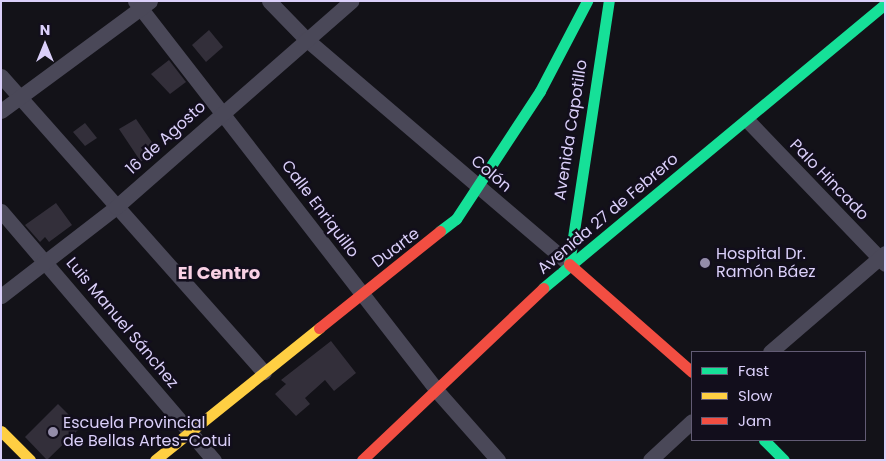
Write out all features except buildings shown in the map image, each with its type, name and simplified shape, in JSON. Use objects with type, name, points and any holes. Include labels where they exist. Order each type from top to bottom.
[{"type":"main road","name":"Duarte","points":[[155,460],[456,219],[479,187],[540,90],[587,1]]},
{"type":"main road","name":"Avenida Capotillo","points":[[570,264],[610,1]]},
{"type":"main road","name":"Avenida 27 de Febrero","points":[[362,460],[570,264],[748,121],[885,4]]},
{"type":"main road","name":"Colón","points":[[570,264],[691,371]]},
{"type":"main road","points":[[1,431],[30,460]]},
{"type":"main road","points":[[765,441],[784,460]]},
{"type":"street","name":"Colón","points":[[269,1],[306,38],[570,264]]},
{"type":"street","name":"16 de Agosto","points":[[1,296],[116,207],[222,110],[350,1]]},
{"type":"street","points":[[1,111],[142,4]]},
{"type":"street","name":"Calle Enriquillo","points":[[142,4],[437,391],[498,460]]},
{"type":"street","points":[[1,76],[22,95],[116,207],[264,372]]},
{"type":"street","name":"Palo Hincado","points":[[748,121],[883,258]]},
{"type":"street","name":"Luis Manuel Sánchez","points":[[1,211],[47,261],[214,460]]},
{"type":"street","points":[[771,351],[883,258]]},
{"type":"street","points":[[650,460],[691,422]]},
{"type":"traffic: fast","points":[[440,231],[456,219],[540,91],[587,1]]},
{"type":"traffic: fast","points":[[569,264],[609,1]]},
{"type":"traffic: fast","points":[[543,288],[885,4]]},
{"type":"traffic: fast","points":[[765,441],[784,460]]},
{"type":"traffic: slow","points":[[155,460],[319,328]]},
{"type":"traffic: slow","points":[[1,431],[30,460]]},
{"type":"traffic: jam","points":[[319,328],[440,231]]},
{"type":"traffic: jam","points":[[569,264],[691,371]]},
{"type":"traffic: jam","points":[[362,460],[543,288]]},
{"type":"place","name":"Hospital Dr. Ramón Báez","points":[[705,263]]},
{"type":"place","name":"Escuela Provincial de Bellas Artes-Cotui","points":[[53,432]]},
{"type":"district","name":"El Centro","points":[[219,273]]}]
